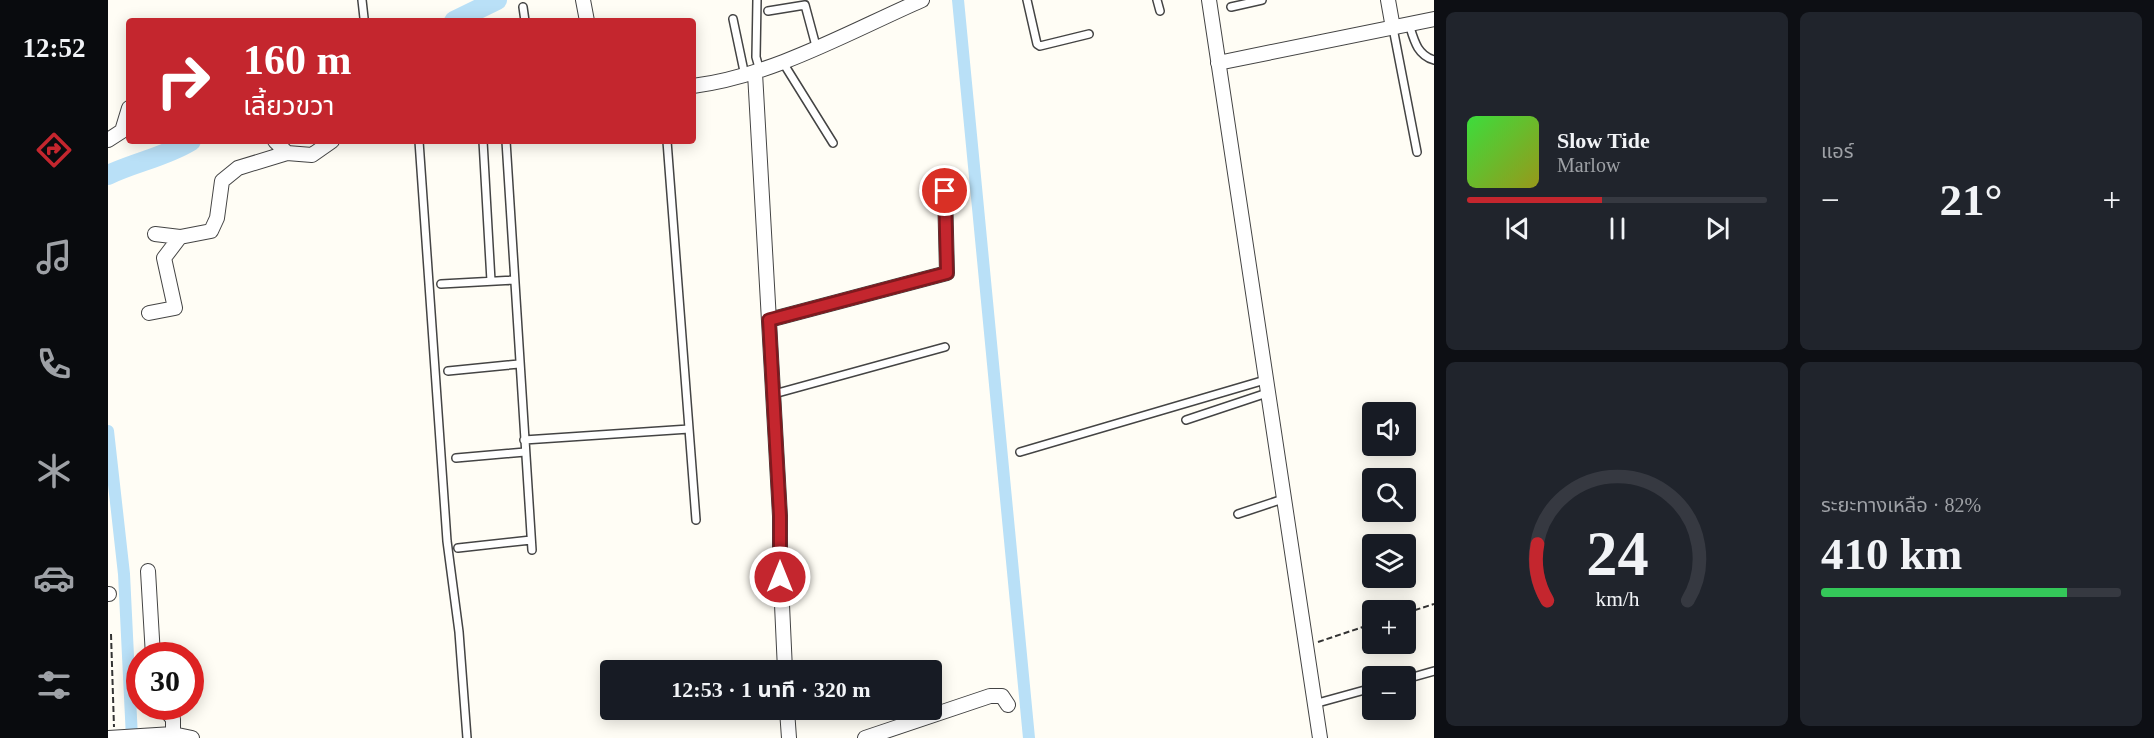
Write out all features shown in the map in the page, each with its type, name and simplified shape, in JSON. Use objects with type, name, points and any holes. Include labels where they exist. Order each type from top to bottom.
[{"type":"street","points":[[583,0],[586,18]]},
{"type":"street","points":[[696,85],[753,73],[922,0]]},
{"type":"street","points":[[1209,0],[1320,738]]},
{"type":"street","points":[[1388,0],[1393,28]]},
{"type":"street","points":[[1218,63],[1434,19]]},
{"type":"street","points":[[753,73],[774,394],[785,660]]},
{"type":"street","points":[[108,140],[122,131],[126,118]]},
{"type":"street","points":[[278,144],[287,153]]},
{"type":"street","points":[[155,234],[180,237],[211,231],[217,218],[222,181],[238,168],[287,153],[312,155],[328,144]]},
{"type":"street","points":[[769,320],[947,273],[945,191]]},
{"type":"street","points":[[149,313],[175,308],[164,258],[180,237]]},
{"type":"street","points":[[148,571],[152,642]]},
{"type":"street","points":[[865,738],[990,696],[1002,696],[1008,705]]},
{"type":"street","points":[[172,720],[173,734]]},
{"type":"street","points":[[788,720],[789,738]]},
{"type":"street","points":[[109,738],[173,734],[192,738]]},
{"type":"lane","points":[[362,0],[364,18]]},
{"type":"lane","points":[[753,73],[756,57],[757,0]]},
{"type":"lane","points":[[1027,0],[1037,44],[1040,46],[1089,34]]},
{"type":"lane","points":[[1157,0],[1160,12]]},
{"type":"lane","points":[[1231,7],[1262,0]]},
{"type":"lane","points":[[768,11],[805,5],[816,46]]},
{"type":"lane","points":[[523,7],[525,18]]},
{"type":"lane","points":[[734,19],[753,73]]},
{"type":"lane","points":[[1409,24],[1419,51],[1426,58],[1434,60]]},
{"type":"lane","points":[[1393,28],[1417,152]]},
{"type":"lane","points":[[782,61],[833,143]]},
{"type":"lane","points":[[419,144],[447,541],[459,632],[467,738]]},
{"type":"lane","points":[[483,144],[491,281]]},
{"type":"lane","points":[[506,144],[532,549]]},
{"type":"lane","points":[[667,144],[696,520]]},
{"type":"lane","points":[[441,284],[514,280]]},
{"type":"lane","points":[[774,394],[945,347]]},
{"type":"lane","points":[[448,371],[519,364]]},
{"type":"lane","points":[[1186,420],[1266,386]]},
{"type":"lane","points":[[1020,452],[1266,386]]},
{"type":"lane","points":[[524,440],[689,429]]},
{"type":"lane","points":[[456,458],[525,452]]},
{"type":"lane","points":[[1238,514],[1283,499]]},
{"type":"lane","points":[[458,548],[531,540]]},
{"type":"lane","points":[[1416,676],[1434,671]]},
{"type":"lane","points":[[1314,704],[1362,691]]},
{"type":"path","points":[[1416,610],[1434,604]]},
{"type":"path","points":[[1305,646],[1362,627]]},
{"type":"path","points":[[109,738],[115,724],[111,634]]},
{"type":"waterway","points":[[460,18],[497,0]]},
{"type":"waterway","points":[[958,0],[1029,738]]},
{"type":"waterway","points":[[108,175],[185,144]]},
{"type":"waterway","points":[[108,431],[124,574],[132,738]]},
{"type":"route","points":[[780,577],[781,525],[769,320],[947,273],[945,191]]}]
